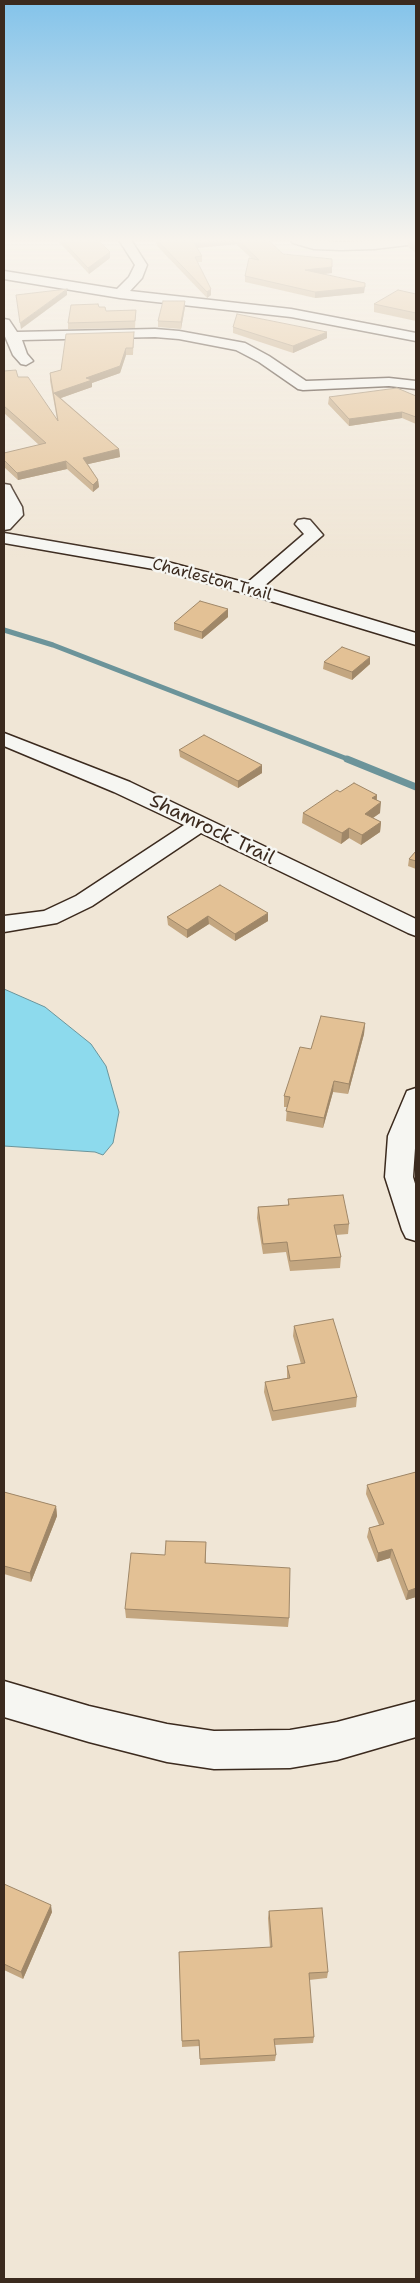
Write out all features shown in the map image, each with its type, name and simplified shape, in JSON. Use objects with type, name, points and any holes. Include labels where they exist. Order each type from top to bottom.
[{"type":"street","points":[[17,347],[20,355],[26,361]]},
{"type":"street","points":[[241,347],[264,359],[303,386],[389,382],[416,385]]},
{"type":"street","points":[[4,489],[14,507],[14,515],[4,525]]},
{"type":"street","points":[[250,589],[314,536],[304,524]]},
{"type":"street","name":"Charleston Trail","points":[[4,538],[160,565],[250,589],[416,639]]},
{"type":"street","name":"Shamrock Trail","points":[[4,739],[122,786],[416,928]]},
{"type":"street","points":[[4,924],[49,918],[84,901],[191,830],[196,823]]},
{"type":"street","points":[[416,1098],[402,1136],[399,1177],[416,1230]]},
{"type":"street","points":[[4,1699],[89,1724],[167,1743],[214,1750],[290,1749],[337,1741],[416,1719]]},
{"type":"water","points":[[4,989],[45,1007],[91,1044],[106,1066],[119,1112],[113,1143],[103,1155],[95,1152],[4,1146]]},
{"type":"building","points":[[64,347],[133,347],[126,348],[120,366],[86,378],[92,380],[54,393],[119,449],[83,458],[98,480],[93,485],[66,461],[17,473],[4,460],[4,453],[46,443],[4,406],[4,371],[16,370],[18,377],[28,377],[58,421],[50,373],[61,370]]},
{"type":"building","points":[[397,388],[416,396],[416,417],[402,412],[349,419],[329,397]]},
{"type":"building","points":[[200,601],[228,609],[202,632],[174,623]]},
{"type":"building","points":[[342,647],[370,657],[352,672],[324,662]]},
{"type":"building","points":[[204,735],[262,765],[238,781],[179,750]]},
{"type":"building","points":[[354,783],[377,795],[372,798],[381,802],[365,814],[381,822],[362,835],[349,828],[342,833],[303,813],[337,790],[340,792]]},
{"type":"building","points":[[416,851],[416,861],[409,859]]},
{"type":"building","points":[[220,885],[268,913],[235,934],[208,916],[187,930],[167,917]]},
{"type":"building","points":[[321,1016],[365,1023],[349,1084],[334,1081],[324,1118],[286,1111],[290,1097],[284,1096],[300,1047],[311,1049]]},
{"type":"building","points":[[343,1195],[349,1224],[334,1225],[341,1257],[290,1261],[287,1242],[263,1244],[258,1207],[289,1205],[288,1199]]},
{"type":"building","points":[[333,1319],[357,1397],[273,1411],[265,1382],[290,1378],[287,1366],[305,1363],[294,1326]]},
{"type":"building","points":[[416,1472],[416,1588],[408,1591],[392,1549],[378,1553],[369,1528],[384,1524],[367,1485]]},
{"type":"building","points":[[4,1492],[56,1506],[30,1573],[4,1566]]},
{"type":"building","points":[[166,1541],[206,1542],[205,1563],[290,1568],[289,1618],[125,1609],[131,1553],[165,1555]]},
{"type":"building","points":[[4,1884],[51,1905],[21,1972],[4,1964]]},
{"type":"building","points":[[322,1908],[328,1972],[309,1973],[314,2037],[274,2039],[276,2055],[200,2059],[199,2040],[182,2041],[179,1952],[272,1947],[269,1911]]},
{"type":"waterway","points":[[4,630],[53,645],[350,760]]},
{"type":"waterway","points":[[347,759],[416,787]]}]
